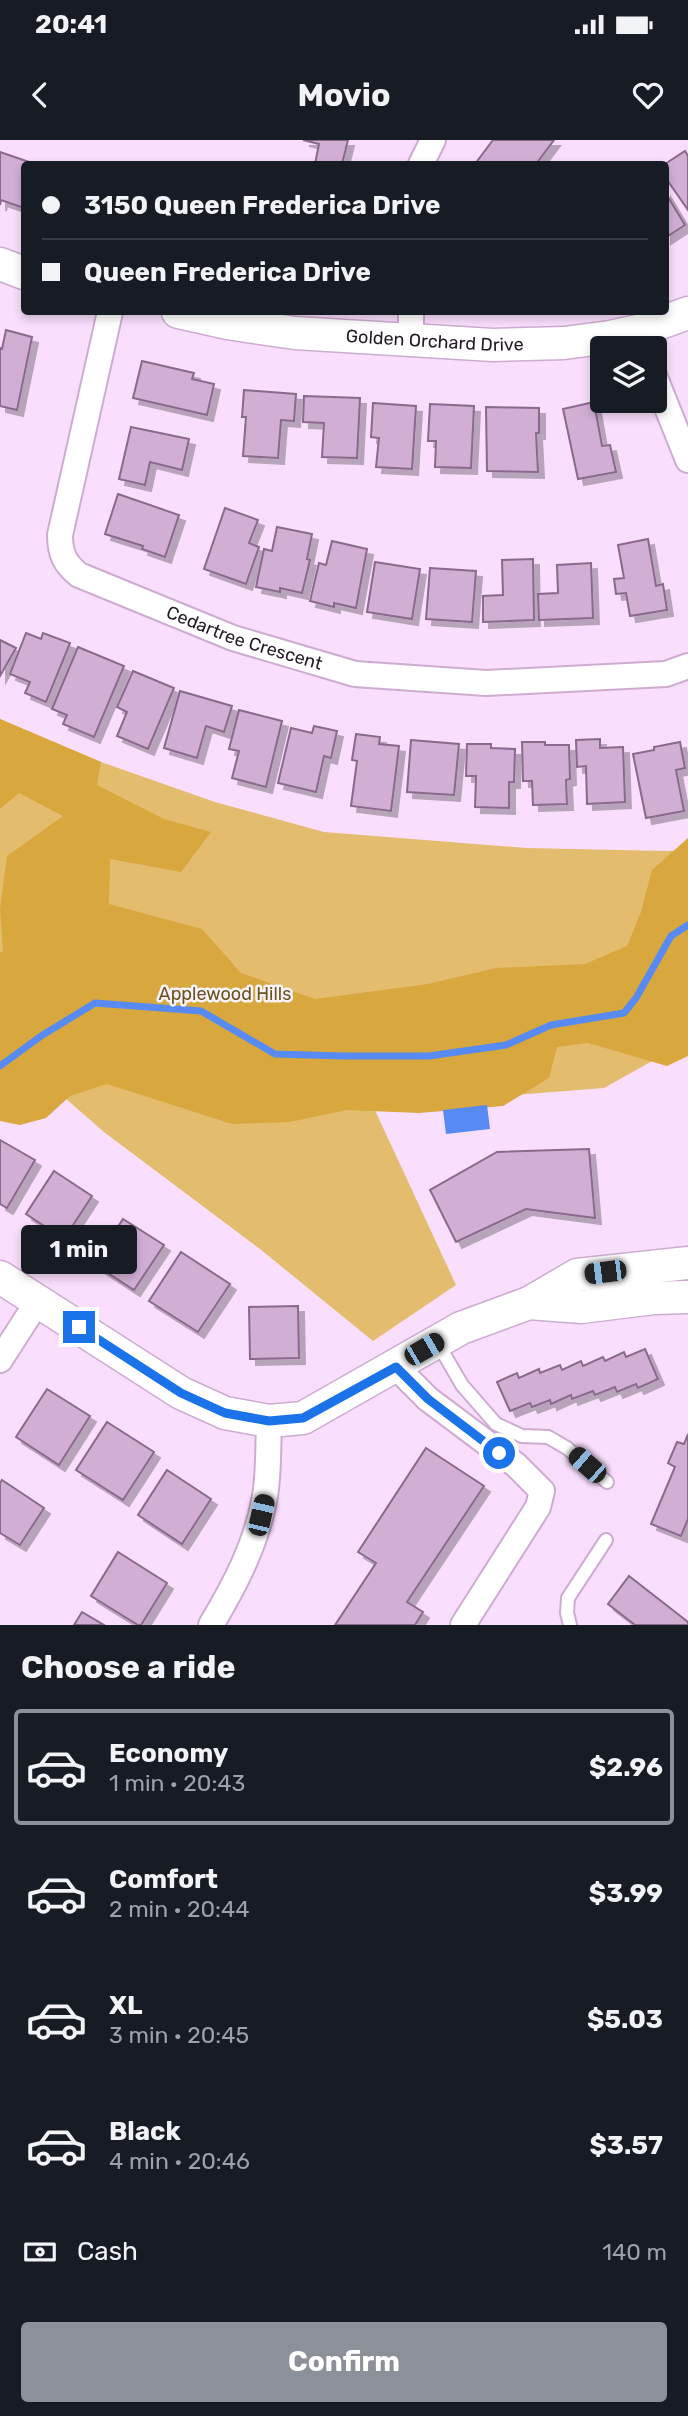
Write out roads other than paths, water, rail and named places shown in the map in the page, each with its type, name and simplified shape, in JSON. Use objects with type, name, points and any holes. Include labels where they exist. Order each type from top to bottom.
[{"type":"street","points":[[422,161],[433,140]]},
{"type":"street","points":[[0,264],[21,272]]},
{"type":"street","name":"Golden Orchard Drive","points":[[647,336],[688,313]]},
{"type":"street","name":"Cedartree Crescent","points":[[109,315],[60,536],[60,549],[64,559],[79,575],[233,638],[355,674],[486,683],[666,674],[688,666]]},
{"type":"street","name":"Golden Orchard Drive","points":[[191,315],[295,333],[411,326],[494,345],[590,340]]},
{"type":"street","points":[[667,408],[688,460]]},
{"type":"street","points":[[0,1277],[181,1393],[225,1413],[269,1421],[303,1418],[437,1342],[485,1318],[529,1303],[577,1275],[688,1263]]},
{"type":"street","points":[[529,1303],[581,1307],[654,1298],[688,1297]]},
{"type":"street","points":[[0,1360],[38,1301]]},
{"type":"street","points":[[396,1367],[428,1399],[516,1465],[542,1491],[538,1507],[463,1625]]},
{"type":"street","points":[[211,1625],[230,1594],[257,1536],[266,1494],[269,1421]]},
{"type":"lane","points":[[437,1342],[462,1385],[496,1424],[522,1436],[548,1437],[568,1448],[607,1482]]},
{"type":"lane","points":[[570,1625],[567,1614],[568,1598],[606,1540]]},
{"type":"water","points":[[487,1105],[490,1129],[446,1134],[443,1110]]},
{"type":"waterway","points":[[0,1066],[41,1036],[95,1003],[201,1011],[275,1054],[429,1056],[506,1045],[551,1025],[624,1013],[636,998],[671,936],[688,925]]},
{"type":"park label","name":"Applewood Hills","points":[[225,994]]}]
